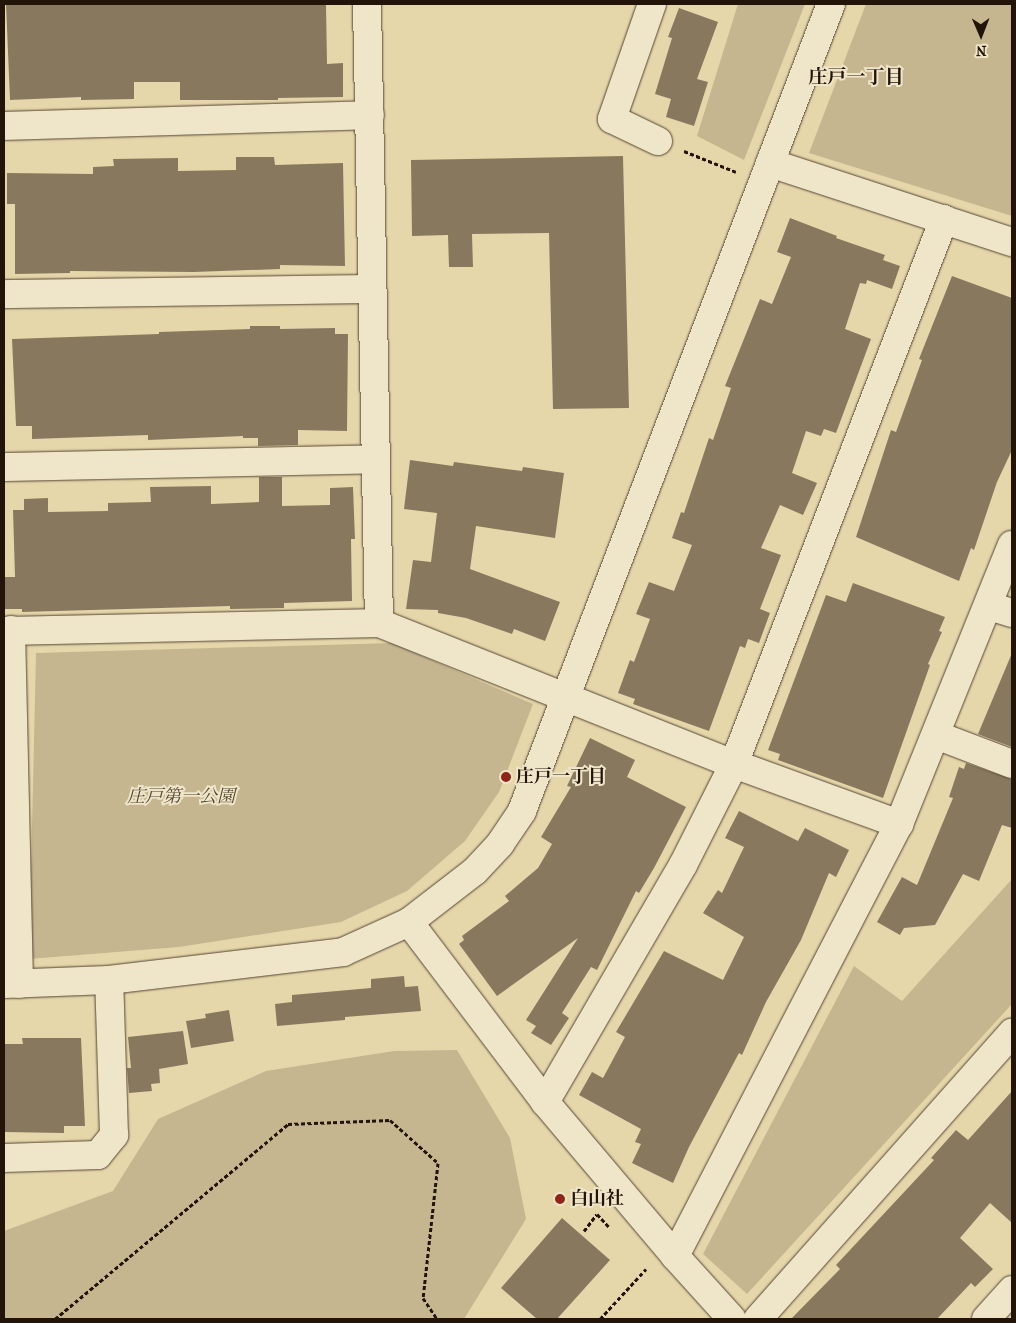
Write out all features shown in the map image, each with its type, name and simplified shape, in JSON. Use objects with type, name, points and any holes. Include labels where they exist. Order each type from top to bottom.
[{"type":"street","points":[[367,4],[379,622]]},
{"type":"street","points":[[652,4],[612,119],[658,141]]},
{"type":"street","points":[[831,4],[564,697],[522,811],[500,844],[475,871],[409,922],[343,952],[109,980],[11,984],[7,631],[379,622],[564,697],[734,764],[899,824]]},
{"type":"street","points":[[4,126],[370,115]]},
{"type":"street","points":[[767,173],[944,219],[1012,242]]},
{"type":"street","points":[[545,1102],[683,865],[734,764],[944,219]]},
{"type":"street","points":[[4,294],[372,288]]},
{"type":"street","points":[[4,467],[376,459]]},
{"type":"street","points":[[675,1256],[899,824],[936,735],[1001,610],[1012,545]]},
{"type":"street","points":[[936,735],[1012,764]]},
{"type":"street","points":[[409,922],[545,1102],[675,1256],[732,1319]]},
{"type":"street","points":[[4,1158],[98,1155],[114,1135],[109,980]]},
{"type":"street","points":[[758,1319],[1012,1033]]},
{"type":"street","points":[[986,1319],[1012,1290]]},
{"type":"path","points":[[658,141],[767,173]]},
{"type":"path","points":[[55,1319],[288,1124],[390,1120],[438,1163],[423,1298],[437,1319]]},
{"type":"path","points":[[584,1231],[597,1214],[616,1234]]},
{"type":"path","points":[[600,1319],[647,1270],[641,1262]]},
{"type":"green space","points":[[738,4],[805,4],[744,160],[697,136]]},
{"type":"green space","points":[[866,4],[1012,4],[1012,216],[809,153]]},
{"type":"green space","name":"庄戸第一公園","points":[[392,643],[533,704],[499,792],[465,841],[407,891],[341,922],[179,947],[29,959],[36,653]]},
{"type":"green space","points":[[1012,879],[1012,1004],[747,1294],[703,1254],[854,966],[902,1001]]},
{"type":"green space","points":[[457,1050],[510,1138],[526,1219],[464,1319],[4,1319],[4,1231],[113,1191],[158,1119],[266,1071],[394,1051]]},
{"type":"building","points":[[6,4],[326,4],[327,64],[343,63],[343,97],[278,98],[278,100],[180,100],[180,82],[134,82],[134,99],[81,100],[81,97],[10,100]]},
{"type":"building","points":[[679,8],[718,22],[697,79],[708,82],[694,126],[666,117],[671,99],[655,94],[672,38],[668,37]]},
{"type":"building","points":[[623,156],[629,408],[553,409],[549,233],[472,234],[473,267],[449,267],[448,235],[412,236],[411,160]]},
{"type":"building","points":[[236,157],[274,157],[275,165],[343,163],[345,266],[280,265],[280,269],[194,272],[70,271],[70,273],[15,274],[15,204],[7,204],[7,173],[93,174],[93,167],[114,166],[113,159],[178,158],[178,171],[236,170]]},
{"type":"building","points":[[790,218],[837,236],[836,238],[885,255],[883,260],[900,266],[892,289],[867,280],[866,284],[860,283],[845,329],[871,339],[836,433],[824,429],[821,436],[806,431],[792,473],[817,483],[803,515],[780,505],[761,548],[781,555],[760,609],[770,613],[759,643],[748,639],[745,648],[740,646],[709,731],[633,704],[635,699],[618,693],[630,660],[634,662],[650,619],[636,614],[649,582],[674,591],[692,545],[672,538],[681,512],[684,513],[709,438],[713,440],[731,388],[725,386],[760,299],[772,304],[791,257],[777,252]]},
{"type":"building","points":[[952,276],[1012,298],[1012,450],[997,482],[974,550],[971,548],[959,581],[856,537],[891,430],[896,432],[922,360],[919,359]]},
{"type":"building","points":[[250,326],[280,326],[280,329],[335,328],[335,334],[348,334],[347,431],[298,430],[298,445],[258,446],[258,438],[243,438],[243,436],[148,440],[148,435],[32,439],[32,426],[16,426],[12,339],[159,334],[159,332],[250,329]]},
{"type":"building","points":[[410,460],[453,466],[454,462],[522,471],[523,467],[564,473],[555,538],[476,526],[470,569],[560,602],[545,641],[514,629],[512,634],[466,618],[438,613],[438,610],[406,609],[413,560],[431,562],[437,513],[404,509]]},
{"type":"building","points":[[259,477],[282,477],[282,506],[330,505],[330,488],[353,487],[355,539],[351,539],[352,601],[284,603],[284,608],[230,609],[230,606],[22,612],[22,609],[4,609],[4,577],[15,577],[13,510],[24,510],[24,499],[48,498],[48,512],[108,511],[108,503],[151,502],[150,487],[211,486],[211,504],[259,502]]},
{"type":"building","points":[[853,583],[945,617],[939,631],[942,632],[928,664],[930,665],[883,798],[778,760],[780,754],[768,750],[826,595],[846,602]]},
{"type":"building","points":[[1012,653],[1012,747],[978,734]]},
{"type":"building","points":[[590,738],[635,760],[627,777],[686,807],[654,868],[639,893],[636,891],[597,970],[591,967],[562,1013],[569,1018],[551,1045],[531,1033],[536,1026],[526,1020],[578,938],[497,996],[459,944],[464,940],[462,936],[509,901],[505,896],[538,868],[552,844],[541,837],[571,787],[567,786]]},
{"type":"building","points":[[966,763],[1012,779],[1012,828],[1002,825],[979,881],[963,874],[935,925],[904,928],[900,935],[877,922],[902,877],[917,885],[953,798],[949,797],[959,767],[964,769]]},
{"type":"building","points":[[739,811],[798,841],[805,828],[849,850],[836,877],[829,873],[801,940],[766,1002],[742,1055],[739,1053],[689,1147],[673,1183],[632,1163],[641,1144],[635,1142],[641,1129],[579,1095],[592,1072],[603,1078],[625,1037],[616,1032],[664,951],[723,980],[744,937],[703,913],[718,890],[722,893],[744,847],[725,838]]},
{"type":"building","points":[[404,976],[405,987],[418,986],[421,1011],[345,1017],[345,1020],[277,1026],[275,1004],[292,1002],[292,995],[371,988],[371,979]]},
{"type":"building","points":[[229,1010],[234,1041],[191,1048],[186,1021],[206,1018],[205,1014]]},
{"type":"building","points":[[183,1031],[188,1064],[159,1069],[160,1083],[151,1084],[152,1091],[129,1093],[127,1068],[131,1068],[128,1037]]},
{"type":"building","points":[[22,1038],[81,1038],[85,1126],[64,1126],[64,1133],[4,1132],[4,1044],[23,1044]]},
{"type":"building","points":[[1012,1091],[1012,1223],[990,1203],[960,1238],[993,1269],[975,1287],[971,1283],[937,1319],[791,1319],[840,1269],[836,1265],[934,1160],[931,1158],[956,1130],[968,1140]]},
{"type":"building","points":[[562,1218],[610,1260],[557,1319],[537,1319],[501,1288]]},
{"type":"place","name":"庄戸一丁目","points":[[506,777]]},
{"type":"place","name":"白山社","points":[[560,1199]]},
{"type":"district","name":"庄戸一丁目","points":[[856,78]]}]
